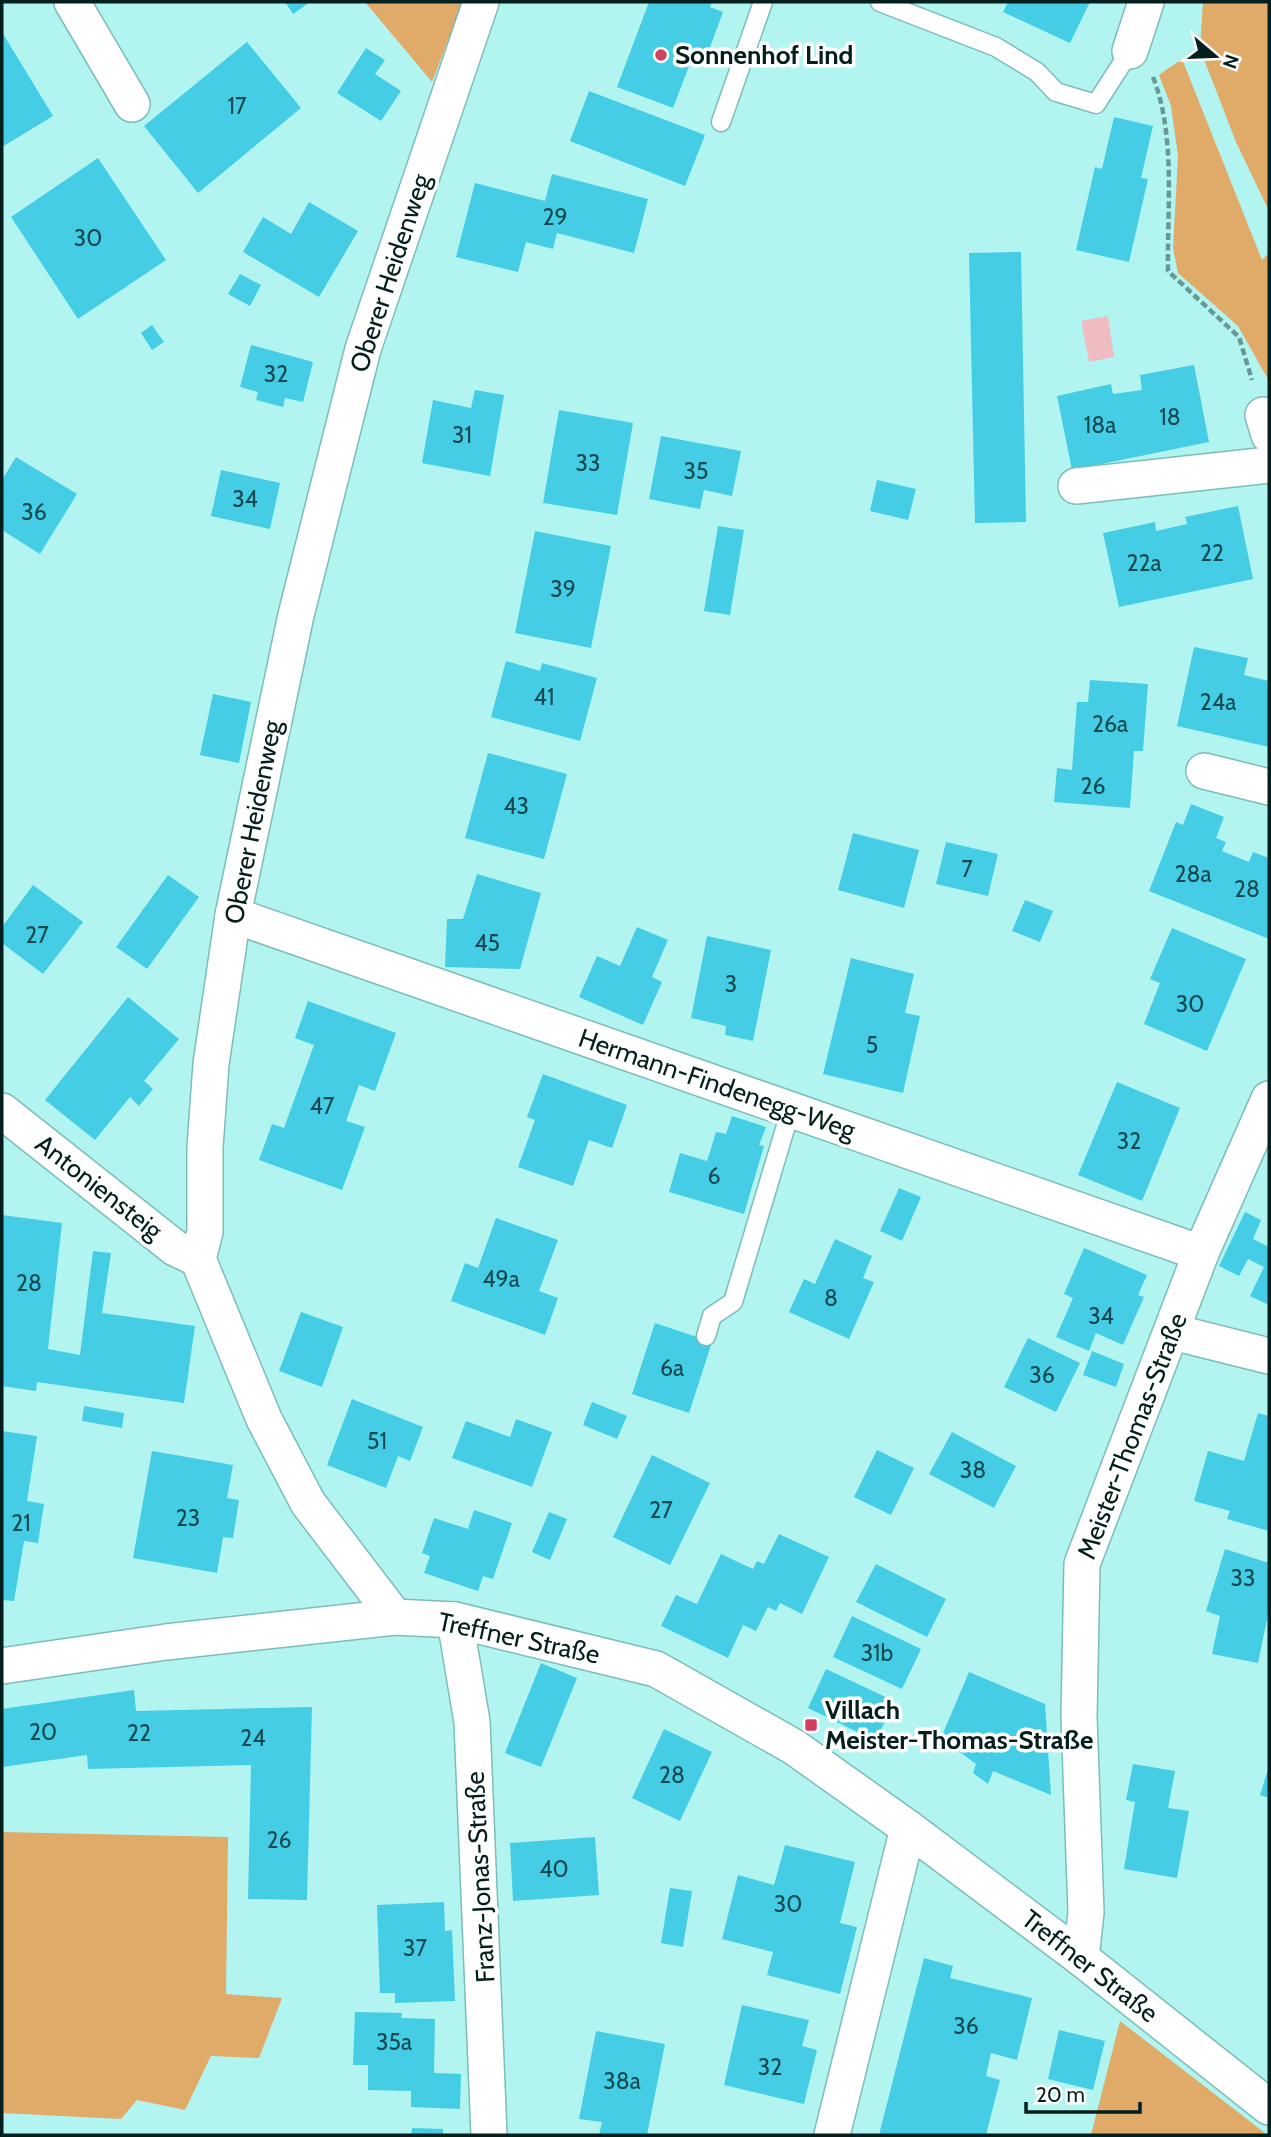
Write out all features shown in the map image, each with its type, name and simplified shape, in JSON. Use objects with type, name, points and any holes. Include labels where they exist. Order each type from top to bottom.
[{"type":"street","points":[[72,2],[132,104]]},
{"type":"street","name":"Oberer Heidenweg","points":[[198,1259],[205,1232],[205,1147],[211,1064],[233,915],[296,614],[363,349],[481,2]]},
{"type":"street","points":[[1130,51],[1146,2]]},
{"type":"street","points":[[1076,486],[1269,465]]},
{"type":"street","points":[[1204,771],[1269,787]]},
{"type":"street","name":"Hermann-Findenegg-Weg","points":[[233,915],[1200,1253]]},
{"type":"street","name":"Meister-Thomas-Straße","points":[[1081,1958],[1086,1912],[1079,1717],[1082,1564],[1173,1332],[1200,1253],[1269,1099]]},
{"type":"street","name":"Antoniensteig","points":[[2,1111],[175,1248],[198,1259]]},
{"type":"street","points":[[198,1259],[264,1419],[308,1503],[395,1617]]},
{"type":"street","points":[[1173,1332],[1269,1356]]},
{"type":"street","name":"Treffner Straße","points":[[2,1665],[166,1642],[395,1617],[455,1620],[656,1669],[794,1747],[908,1828],[1081,1958],[1269,2107]]},
{"type":"street","name":"Franz-Jonas-Straße","points":[[455,1620],[472,1722],[489,2135]]},
{"type":"street","points":[[832,2135],[908,1828]]},
{"type":"lane","points":[[721,122],[763,2]]},
{"type":"lane","points":[[880,2],[996,47],[1037,72],[1056,92],[1096,104],[1130,51]]},
{"type":"lane","points":[[706,1336],[712,1316],[733,1302],[791,1108]]},
{"type":"path","points":[[1130,51],[1147,62],[1158,92],[1167,145],[1168,271],[1238,337],[1266,425]]},
{"type":"shaded area","points":[[365,2],[463,2],[432,82]]},
{"type":"shaded area","points":[[1203,2],[1269,2],[1269,211],[1236,142],[1200,49]]},
{"type":"shaded area","points":[[1182,59],[1262,260],[1269,253],[1269,381],[1238,326],[1178,273],[1173,248],[1178,156],[1171,106],[1159,75]]},
{"type":"shaded area","points":[[1108,316],[1114,357],[1089,362],[1081,321]]},
{"type":"shaded area","points":[[2,1832],[228,1837],[226,1994],[282,1998],[259,2058],[211,2056],[185,2110],[137,2100],[121,2119],[2,2113]]},
{"type":"shaded area","points":[[1120,2021],[1265,2133],[1264,2135],[1091,2135]]},
{"type":"building","points":[[285,2],[310,2],[293,14]]},
{"type":"building","name":"Sonnenhof Lind","points":[[649,2],[712,2],[710,7],[723,12],[706,58],[694,53],[673,108],[617,87]]},
{"type":"building","points":[[1008,2],[1090,2],[1070,43],[1003,12]]},
{"type":"building","points":[[2,32],[53,116],[2,147]]},
{"type":"building","points":[[247,42],[301,108],[198,193],[144,126]]},
{"type":"building","points":[[366,48],[385,60],[375,74],[401,91],[381,121],[337,93]]},
{"type":"building","points":[[589,91],[705,135],[685,186],[570,141]]},
{"type":"building","points":[[1114,117],[1153,126],[1141,178],[1148,179],[1129,262],[1076,250],[1095,167],[1102,169]]},
{"type":"building","points":[[98,158],[166,260],[78,319],[11,217]]},
{"type":"building","points":[[552,174],[648,199],[634,253],[557,233],[553,249],[526,242],[518,272],[456,257],[475,183],[545,201]]},
{"type":"building","points":[[309,202],[358,231],[319,297],[243,252],[263,217],[291,234]]},
{"type":"building","points":[[1021,252],[1026,522],[975,523],[969,253]]},
{"type":"building","points":[[240,274],[261,285],[250,306],[228,294]]},
{"type":"building","points":[[152,325],[164,342],[152,350],[141,333]]},
{"type":"building","points":[[251,345],[313,362],[303,402],[285,398],[283,407],[256,400],[258,392],[240,387]]},
{"type":"building","points":[[1194,365],[1209,442],[1072,470],[1057,396],[1111,384],[1113,394],[1142,390],[1140,375]]},
{"type":"building","points":[[475,390],[504,395],[490,476],[422,463],[433,400],[471,408]]},
{"type":"building","points":[[559,410],[633,423],[617,515],[543,503]]},
{"type":"building","points":[[661,436],[741,451],[732,496],[704,490],[700,509],[649,499]]},
{"type":"building","points":[[16,457],[77,494],[40,554],[2,530],[2,480]]},
{"type":"building","points":[[221,470],[280,483],[270,529],[211,516]]},
{"type":"building","points":[[877,480],[916,489],[908,520],[870,511]]},
{"type":"building","points":[[1238,506],[1253,579],[1119,607],[1103,533],[1155,522],[1156,531],[1187,524],[1185,517]]},
{"type":"building","points":[[718,526],[744,530],[730,615],[704,611]]},
{"type":"building","points":[[535,531],[611,546],[591,648],[515,633]]},
{"type":"building","points":[[1194,647],[1248,658],[1244,675],[1269,681],[1269,747],[1177,726]]},
{"type":"building","points":[[506,661],[540,671],[542,663],[597,678],[580,741],[491,717]]},
{"type":"building","points":[[1090,680],[1148,684],[1143,751],[1134,751],[1130,808],[1054,802],[1057,768],[1072,770],[1077,702],[1088,702]]},
{"type":"building","points":[[213,694],[251,702],[239,763],[200,755]]},
{"type":"building","points":[[488,753],[567,774],[544,859],[465,838]]},
{"type":"building","points":[[1191,804],[1224,817],[1216,838],[1226,842],[1222,851],[1249,862],[1253,852],[1269,858],[1269,939],[1149,891],[1176,822],[1183,825]]},
{"type":"building","points":[[853,833],[919,850],[904,908],[838,890]]},
{"type":"building","points":[[946,842],[998,854],[988,896],[936,884]]},
{"type":"building","points":[[477,874],[541,893],[520,969],[445,967],[447,919],[463,919]]},
{"type":"building","points":[[168,875],[199,897],[147,969],[116,947]]},
{"type":"building","points":[[33,885],[83,922],[43,974],[2,943],[2,927]]},
{"type":"building","points":[[1025,900],[1053,911],[1040,942],[1012,931]]},
{"type":"building","points":[[637,927],[668,940],[652,977],[662,982],[643,1025],[579,997],[597,956],[620,966]]},
{"type":"building","points":[[1172,928],[1246,959],[1207,1051],[1144,1024],[1160,983],[1150,979]]},
{"type":"building","points":[[707,936],[771,950],[753,1041],[725,1035],[726,1026],[691,1018]]},
{"type":"building","points":[[851,958],[914,974],[905,1013],[920,1016],[903,1093],[823,1074]]},
{"type":"building","points":[[128,997],[179,1039],[144,1081],[153,1089],[139,1106],[130,1097],[95,1140],[45,1100]]},
{"type":"building","points":[[308,1001],[396,1033],[375,1091],[359,1085],[346,1121],[365,1127],[342,1190],[259,1160],[272,1124],[284,1128],[314,1045],[295,1038]]},
{"type":"building","points":[[543,1074],[627,1105],[612,1148],[589,1140],[573,1186],[518,1167],[535,1120],[527,1117]]},
{"type":"building","points":[[1117,1082],[1180,1108],[1142,1201],[1078,1175]]},
{"type":"building","points":[[732,1116],[766,1127],[759,1145],[764,1146],[744,1214],[669,1192],[680,1153],[707,1161],[716,1132],[726,1134]]},
{"type":"building","points":[[899,1188],[921,1197],[902,1241],[880,1231]]},
{"type":"building","points":[[1245,1212],[1261,1220],[1253,1239],[1269,1247],[1269,1305],[1250,1296],[1264,1267],[1248,1259],[1239,1276],[1219,1266]]},
{"type":"building","points":[[2,1215],[62,1223],[48,1349],[80,1355],[93,1251],[111,1253],[102,1313],[195,1326],[184,1403],[37,1382],[36,1391],[2,1386]]},
{"type":"building","points":[[496,1218],[558,1240],[539,1291],[558,1298],[545,1335],[451,1301],[465,1263],[478,1268]]},
{"type":"building","points":[[835,1239],[872,1256],[863,1278],[874,1282],[849,1339],[789,1312],[804,1279],[815,1284]]},
{"type":"building","points":[[1084,1248],[1147,1275],[1138,1295],[1144,1297],[1123,1345],[1096,1333],[1089,1351],[1056,1337],[1073,1298],[1064,1294]]},
{"type":"building","points":[[301,1312],[343,1327],[322,1387],[279,1371]]},
{"type":"building","points":[[655,1323],[712,1342],[689,1413],[632,1394]]},
{"type":"building","points":[[1028,1338],[1080,1363],[1056,1412],[1004,1387]]},
{"type":"building","points":[[1092,1351],[1124,1364],[1116,1387],[1083,1375]]},
{"type":"building","points":[[352,1399],[423,1427],[410,1461],[398,1456],[386,1488],[327,1465]]},
{"type":"building","points":[[592,1402],[627,1416],[617,1439],[583,1425]]},
{"type":"building","points":[[84,1406],[124,1413],[122,1428],[82,1421]]},
{"type":"building","points":[[1258,1413],[1269,1416],[1269,1531],[1227,1519],[1230,1511],[1194,1501],[1208,1451],[1244,1461]]},
{"type":"building","points":[[516,1419],[552,1432],[532,1487],[452,1458],[466,1421],[510,1437]]},
{"type":"building","points":[[2,1431],[37,1436],[27,1501],[44,1504],[38,1543],[24,1541],[14,1601],[2,1600]]},
{"type":"building","points":[[952,1432],[1016,1466],[994,1508],[929,1474]]},
{"type":"building","points":[[877,1450],[914,1468],[891,1515],[854,1497]]},
{"type":"building","points":[[152,1451],[233,1465],[227,1498],[239,1500],[233,1538],[223,1537],[217,1573],[133,1558]]},
{"type":"building","points":[[652,1455],[710,1483],[670,1565],[613,1537]]},
{"type":"building","points":[[474,1510],[512,1523],[493,1579],[483,1576],[478,1591],[424,1573],[430,1556],[422,1553],[434,1518],[468,1529]]},
{"type":"building","points":[[549,1512],[567,1519],[550,1560],[532,1552]]},
{"type":"building","points":[[779,1534],[829,1557],[802,1614],[780,1603],[776,1611],[768,1607],[756,1631],[743,1625],[728,1658],[661,1626],[676,1595],[697,1604],[721,1554],[753,1569],[757,1561],[764,1564]]},
{"type":"building","points":[[1225,1549],[1269,1563],[1269,1610],[1258,1663],[1212,1654],[1220,1616],[1206,1611]]},
{"type":"building","points":[[876,1564],[946,1599],[927,1637],[856,1602]]},
{"type":"building","points":[[852,1616],[921,1649],[902,1689],[833,1657]]},
{"type":"building","points":[[541,1663],[577,1678],[541,1767],[505,1753]]},
{"type":"building","points":[[826,1669],[894,1701],[876,1741],[808,1708]]},
{"type":"building","points":[[969,1672],[1045,1704],[1051,1795],[993,1771],[988,1784],[973,1773],[976,1764],[941,1738]]},
{"type":"building","points":[[134,1690],[136,1711],[312,1707],[307,1900],[248,1899],[251,1765],[88,1769],[87,1755],[2,1767],[2,1709]]},
{"type":"building","points":[[664,1729],[712,1752],[680,1821],[632,1798]]},
{"type":"building","points":[[1133,1764],[1175,1771],[1168,1808],[1189,1811],[1177,1878],[1124,1869],[1135,1802],[1126,1800]]},
{"type":"building","points":[[1269,1766],[1269,1798],[1260,1795]]},
{"type":"building","points":[[595,1837],[599,1895],[513,1901],[510,1843]]},
{"type":"building","points":[[785,1845],[855,1862],[840,1923],[857,1927],[840,1994],[767,1975],[773,1952],[722,1939],[738,1875],[774,1885]]},
{"type":"building","points":[[670,1888],[692,1891],[683,1947],[661,1943]]},
{"type":"building","points":[[444,1902],[445,1931],[452,1930],[455,2001],[395,2003],[395,1993],[380,1993],[377,1905]]},
{"type":"building","points":[[924,1958],[953,1966],[950,1978],[1032,1998],[1017,2060],[991,2053],[986,2076],[1000,2080],[986,2135],[879,2135]]},
{"type":"building","points":[[742,2005],[809,2020],[802,2046],[817,2050],[804,2104],[724,2085]]},
{"type":"building","points":[[355,2012],[402,2013],[401,2018],[435,2019],[434,2073],[461,2074],[460,2109],[411,2107],[411,2091],[368,2090],[368,2065],[353,2065]]},
{"type":"building","points":[[1059,2030],[1105,2041],[1093,2090],[1048,2079]]},
{"type":"building","points":[[596,2031],[665,2044],[647,2135],[599,2135],[602,2122],[579,2119]]},
{"type":"building","points":[[412,2128],[443,2129],[443,2135],[411,2135]]},
{"type":"place","name":"Sonnenhof Lind","points":[[661,55]]},
{"type":"place","name":"Villach Meister-Thomas-Straße","points":[[811,1725]]}]
